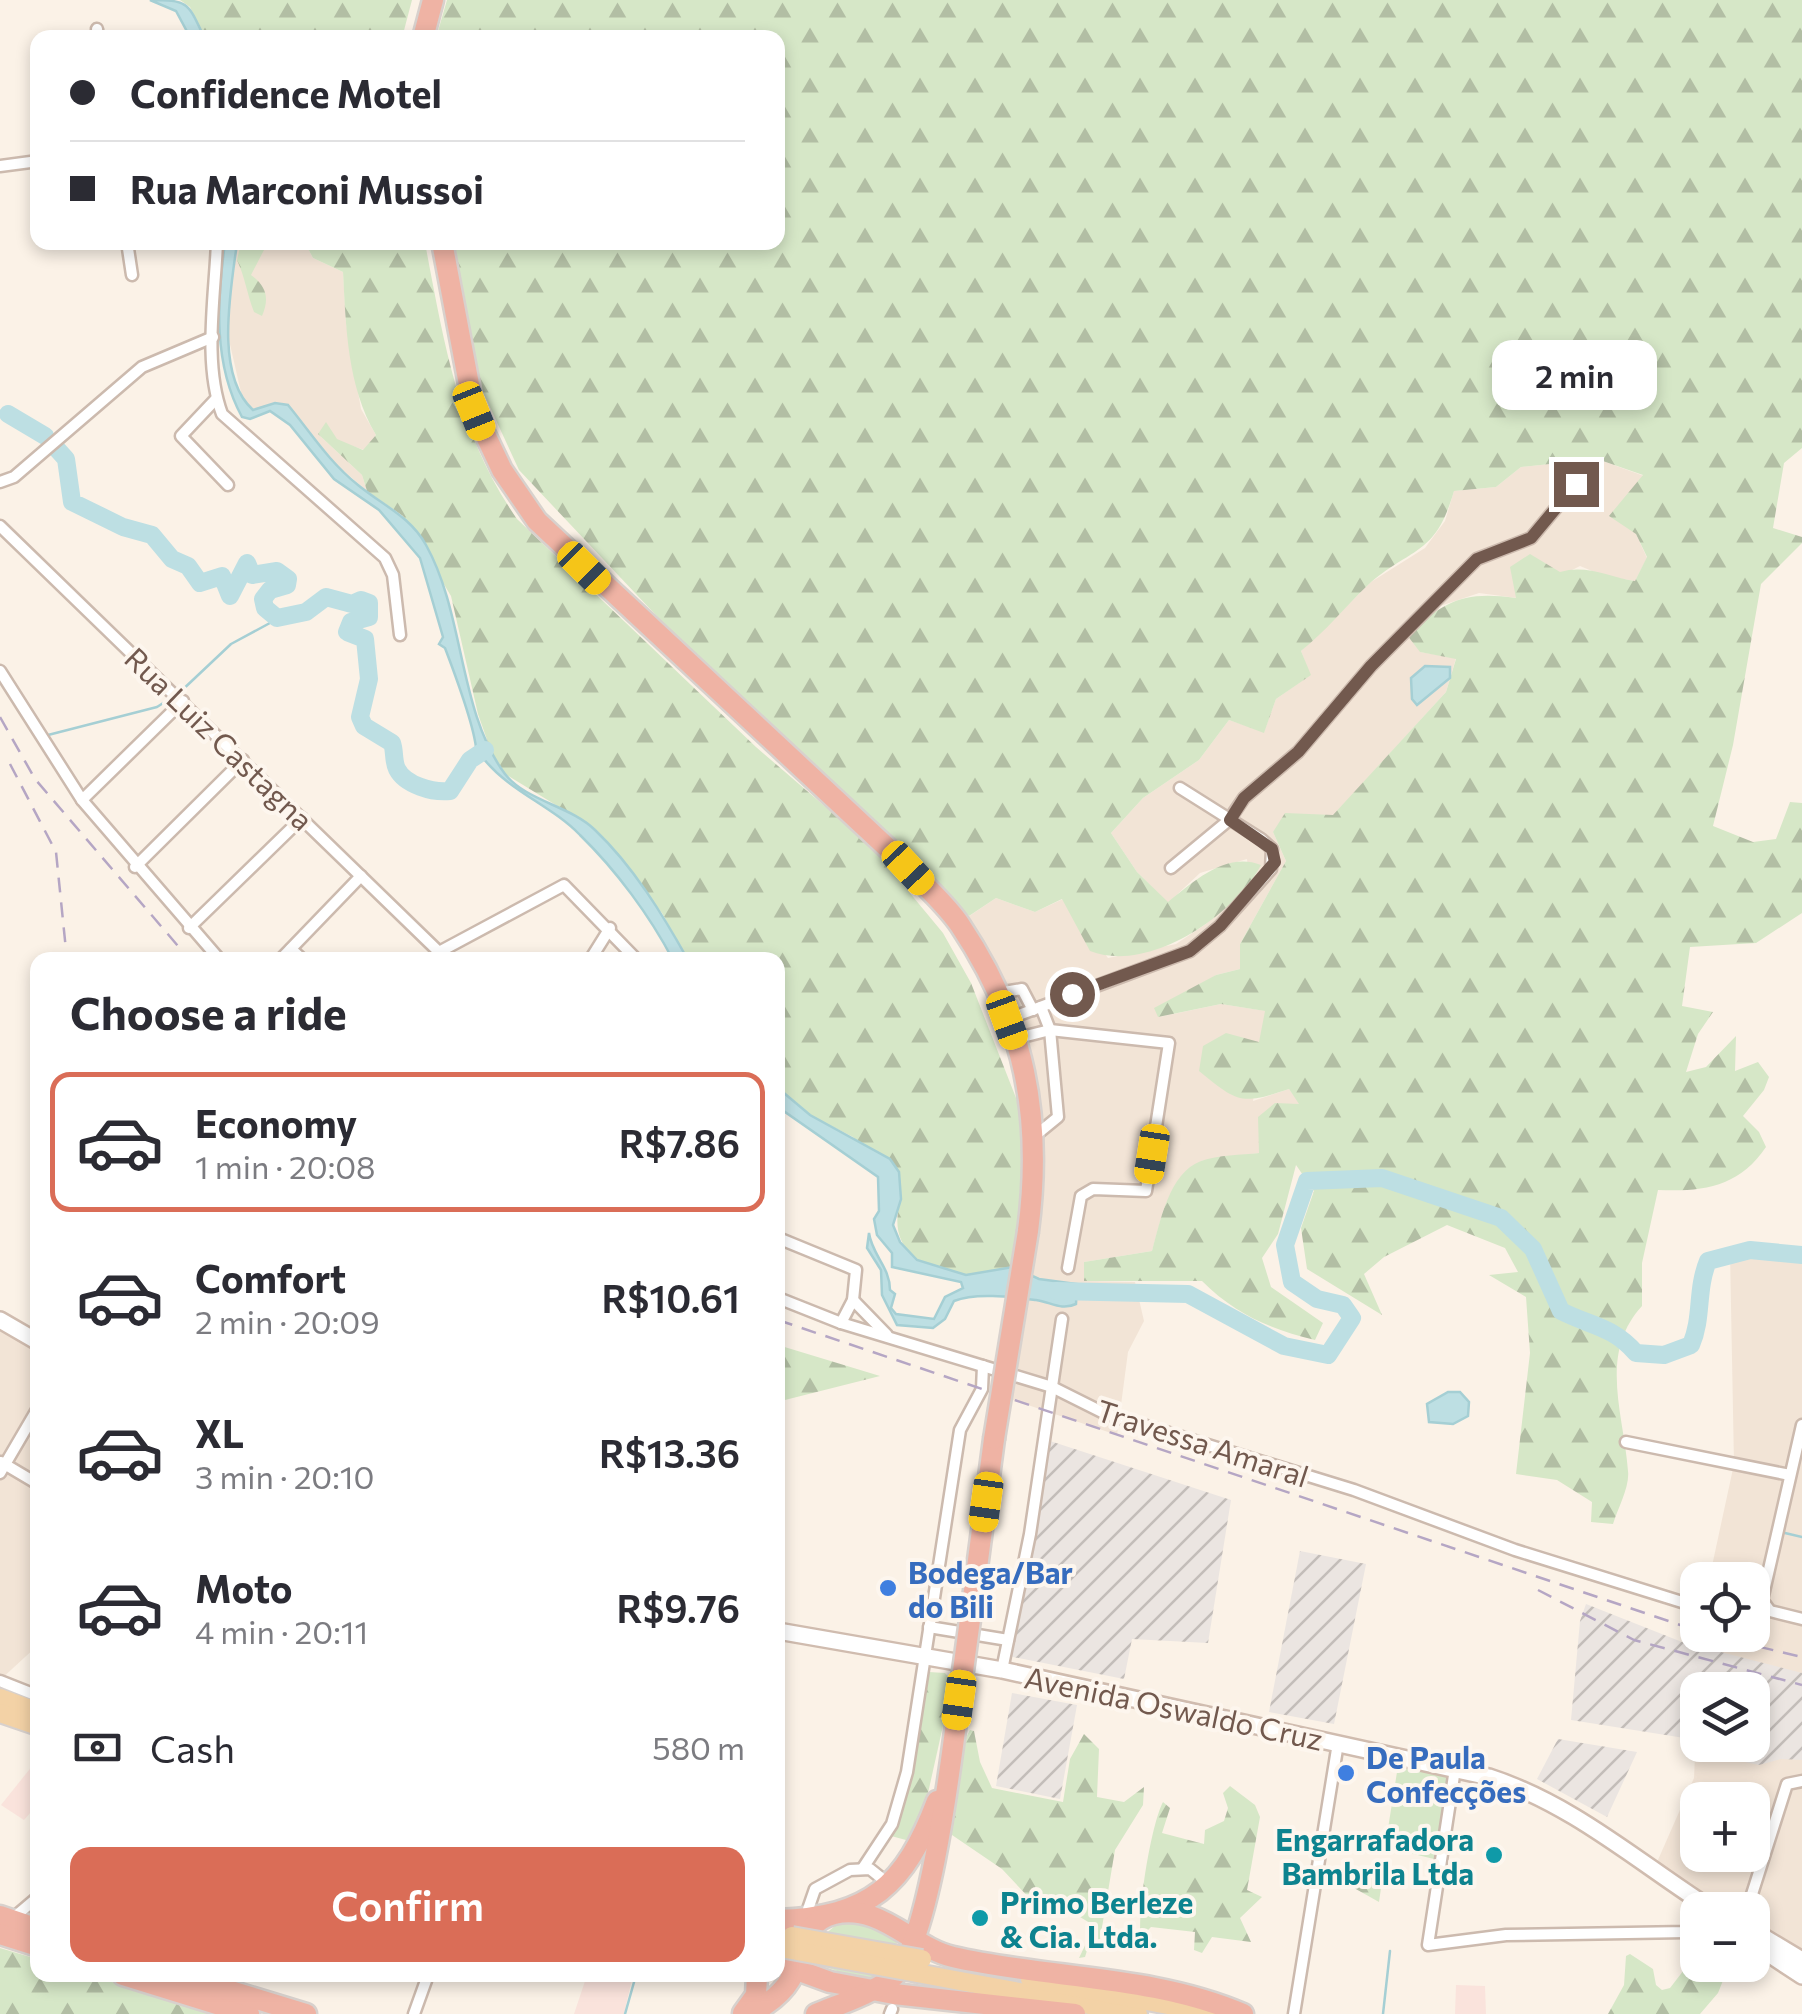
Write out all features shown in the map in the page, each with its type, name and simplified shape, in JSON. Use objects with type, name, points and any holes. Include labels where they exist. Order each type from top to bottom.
[{"type":"highway","points":[[424,30],[433,0]]},
{"type":"highway","points":[[444,250],[474,411],[502,470],[537,521],[908,868],[959,923],[997,993],[1034,1110],[1036,1135],[1028,1231],[994,1439],[942,1826],[902,1967],[873,1989],[816,2014]]},
{"type":"highway","points":[[785,1944],[891,1886],[921,1841],[950,1768]]},
{"type":"highway","points":[[785,1943],[805,1918],[835,1914],[880,1918],[948,1956],[1150,1988],[1219,2004],[1243,2014]]},
{"type":"highway","points":[[3,1923],[30,1928]]},
{"type":"highway","points":[[3,1923],[30,1941]]},
{"type":"highway","points":[[785,1947],[830,1982],[1075,2014]]},
{"type":"highway","points":[[153,1982],[306,2014]]},
{"type":"highway","points":[[194,1982],[246,2004]]},
{"type":"highway","points":[[742,2014],[756,1995],[757,1982]]},
{"type":"highway","points":[[750,2014],[780,1992],[781,1982]]},
{"type":"main road","points":[[0,1698],[30,1709]]},
{"type":"main road","points":[[0,1713],[30,1723]]},
{"type":"main road","points":[[785,1945],[1216,2014]]},
{"type":"main road","points":[[920,1966],[1138,2014]]},
{"type":"street","points":[[0,166],[30,162]]},
{"type":"street","points":[[129,250],[132,274]]},
{"type":"street","points":[[217,250],[216,399],[233,426],[279,461],[385,558],[393,575],[400,635]]},
{"type":"street","points":[[0,482],[14,477],[142,367],[214,337]]},
{"type":"street","points":[[216,399],[180,436],[228,485]]},
{"type":"street","points":[[1171,868],[1230,820],[1244,798],[1298,752],[1371,666],[1477,559],[1531,538],[1576,484]]},
{"type":"street","name":"Rua Luiz Castagna","points":[[0,526],[362,876],[433,952]]},
{"type":"street","points":[[0,671],[82,800],[212,952]]},
{"type":"street","points":[[82,800],[182,701]]},
{"type":"street","points":[[135,866],[243,760]]},
{"type":"street","points":[[1011,1029],[1037,1008],[1190,951],[1220,926],[1275,862],[1272,849],[1180,788]]},
{"type":"street","points":[[188,928],[302,818]]},
{"type":"street","points":[[288,952],[362,876]]},
{"type":"street","points":[[444,952],[564,885],[630,952]]},
{"type":"street","points":[[595,952],[610,928]]},
{"type":"street","points":[[291,949],[294,952]]},
{"type":"street","points":[[997,993],[1022,989],[1050,1030],[1058,1117],[1036,1135]]},
{"type":"street","points":[[1011,1029],[1169,1043],[1146,1191],[1093,1189],[1081,1196],[1068,1268]]},
{"type":"street","points":[[785,1241],[856,1270],[854,1300],[842,1322]]},
{"type":"street","points":[[854,1300],[889,1337]]},
{"type":"street","name":"Travessa Amaral","points":[[785,1301],[1052,1387],[1104,1413],[1354,1490],[1514,1550],[1680,1601]]},
{"type":"street","points":[[1002,1670],[1062,1318]]},
{"type":"street","points":[[0,1320],[30,1337]]},
{"type":"street","points":[[863,1868],[892,1824],[897,1806],[960,1430],[982,1390],[983,1366]]},
{"type":"street","points":[[30,1421],[2,1467],[30,1480]]},
{"type":"street","points":[[1769,1562],[1802,1425]]},
{"type":"street","points":[[1626,1442],[1790,1475]]},
{"type":"street","points":[[1770,1608],[1802,1620]]},
{"type":"street","points":[[930,1627],[1008,1640]]},
{"type":"street","name":"Avenida Oswaldo Cruz","points":[[785,1632],[1002,1670],[1456,1769],[1529,1790],[1685,1892]]},
{"type":"street","points":[[0,1681],[30,1693]]},
{"type":"street","points":[[1294,2014],[1338,1743]]},
{"type":"street","points":[[1456,1769],[1428,1945],[1506,1935],[1680,1932]]},
{"type":"street","points":[[1753,1892],[1787,1784],[1802,1781]]},
{"type":"street","points":[[805,1918],[816,1889],[850,1870],[877,1872],[891,1886]]},
{"type":"street","points":[[3,1923],[30,1905]]},
{"type":"street","points":[[1770,1941],[1802,1960]]},
{"type":"street","points":[[1770,1956],[1802,1976]]},
{"type":"street","points":[[231,1982],[246,2004]]},
{"type":"street","points":[[414,2014],[425,1982]]},
{"type":"shaded area","points":[[236,250],[309,250],[313,258],[343,272],[346,323],[361,409],[376,435],[364,450],[318,434],[362,475],[367,491],[323,453],[298,419],[275,403],[253,411],[243,401],[226,327]]},
{"type":"shaded area","points":[[1597,459],[1644,476],[1636,534],[1647,558],[1635,581],[1604,576],[1580,566],[1517,598],[1479,593],[1440,606],[1420,652],[1456,658],[1446,692],[1333,816],[1273,832],[1286,861],[1240,944],[1240,969],[1216,975],[1159,1017],[1221,1004],[1266,1011],[1253,1101],[1289,1089],[1300,1104],[1259,1153],[1201,1161],[1163,1211],[1152,1251],[1084,1262],[1085,1281],[1135,1282],[1144,1321],[1128,1352],[1117,1435],[1004,1397],[1032,1203],[1014,1039],[959,923],[996,898],[1035,912],[1063,899],[1108,958],[1176,944],[1206,924],[1250,885],[1247,859],[1200,873],[1168,903],[1137,872],[1111,833],[1143,798],[1199,760],[1229,720],[1264,732],[1276,699],[1310,675],[1301,651],[1371,582],[1425,548],[1445,521],[1454,491],[1496,487],[1521,467]]},
{"type":"shaded area","points":[[1730,1252],[1802,1255],[1802,1960],[1770,1940],[1770,1892],[1687,1892],[1654,1869],[1680,1810],[1680,1872],[1770,1872],[1770,1782],[1692,1782],[1695,1762],[1770,1762],[1770,1672],[1700,1672],[1701,1652],[1770,1652],[1770,1562],[1713,1562],[1734,1464]]},
{"type":"shaded area","points":[[0,1320],[30,1337],[30,1652],[0,1680]]},
{"type":"shaded area","points":[[1047,1440],[1231,1500],[1208,1643],[1132,1639],[1124,1679],[1008,1656]]},
{"type":"shaded area","points":[[1300,1551],[1366,1564],[1334,1724],[1269,1712]]},
{"type":"shaded area","points":[[1586,1604],[1680,1641],[1680,1652],[1721,1652],[1802,1673],[1802,1760],[1770,1762],[1770,1672],[1680,1672],[1680,1737],[1571,1720],[1580,1621]]},
{"type":"shaded area","points":[[1012,1693],[1077,1705],[1060,1799],[996,1786]]},
{"type":"shaded area","points":[[1558,1739],[1637,1752],[1607,1817],[1537,1779]]},
{"type":"shaded area","points":[[30,1769],[30,1813],[24,1820],[1,1805]]},
{"type":"shaded area","points":[[585,1982],[631,1982],[624,2014],[574,2014]]},
{"type":"shaded area","points":[[1456,1985],[1485,1986],[1486,2014],[1455,2014]]},
{"type":"green space","points":[[180,0],[412,0],[404,30],[201,30],[190,7]]},
{"type":"green space","points":[[447,0],[1802,0],[1802,448],[1784,463],[1773,528],[1802,537],[1802,543],[1761,584],[1733,745],[1713,826],[1753,842],[1776,839],[1790,802],[1802,803],[1802,913],[1756,943],[1690,947],[1682,1006],[1713,1012],[1698,1034],[1686,1072],[1706,1067],[1736,1036],[1735,1071],[1758,1062],[1769,1077],[1764,1090],[1743,1116],[1759,1132],[1766,1147],[1732,1179],[1705,1188],[1658,1190],[1642,1263],[1642,1306],[1629,1325],[1617,1364],[1628,1477],[1613,1524],[1591,1522],[1592,1502],[1557,1480],[1516,1474],[1530,1353],[1526,1297],[1489,1275],[1518,1272],[1505,1248],[1447,1225],[1384,1257],[1364,1274],[1382,1315],[1307,1269],[1301,1228],[1314,1191],[1296,1165],[1278,1234],[1262,1258],[1271,1287],[1323,1323],[1315,1340],[1254,1319],[1227,1303],[1202,1281],[1084,1281],[1084,1262],[1152,1251],[1168,1200],[1190,1167],[1222,1156],[1259,1153],[1258,1117],[1275,1103],[1299,1104],[1289,1089],[1241,1098],[1223,1090],[1199,1071],[1203,1046],[1226,1033],[1259,1042],[1265,1011],[1221,1004],[1158,1017],[1154,1008],[1216,975],[1240,969],[1240,944],[1286,861],[1273,832],[1285,813],[1333,815],[1446,692],[1456,659],[1420,652],[1407,635],[1433,613],[1457,601],[1483,596],[1516,598],[1510,567],[1530,554],[1560,572],[1588,570],[1635,581],[1647,557],[1636,534],[1609,516],[1643,475],[1597,459],[1521,467],[1496,487],[1454,491],[1439,528],[1430,539],[1368,585],[1301,651],[1311,675],[1276,699],[1264,733],[1229,720],[1199,760],[1143,798],[1111,833],[1137,872],[1168,902],[1223,865],[1261,865],[1231,903],[1210,921],[1162,947],[1113,956],[1090,951],[1062,899],[1035,912],[996,898],[969,916],[702,664],[519,470],[477,379],[454,250],[785,250],[785,30],[438,30]]},
{"type":"green space","points":[[239,250],[264,250],[251,275],[265,293],[262,316],[254,312],[237,260]]},
{"type":"green space","points":[[309,250],[426,250],[447,351],[467,420],[480,454],[517,519],[756,747],[871,846],[943,933],[971,983],[1018,1103],[1024,1158],[1013,1267],[965,1275],[933,1268],[910,1253],[898,1230],[901,1199],[853,1137],[810,1115],[785,1094],[785,952],[684,952],[662,913],[595,829],[505,774],[491,751],[478,714],[451,596],[403,516],[367,491],[362,475],[318,434],[326,422],[337,439],[363,450],[376,435],[354,376],[343,272],[313,258]]},
{"type":"green space","points":[[785,1347],[880,1376],[785,1400]]},
{"type":"green space","points":[[929,1672],[945,1673],[951,1680],[951,1690],[924,1811],[906,1840],[891,1836],[891,1832]]},
{"type":"green space","points":[[970,1730],[974,1731],[980,1762],[992,1788],[1063,1802],[1070,1759],[1084,1734],[1099,1749],[1097,1797],[1124,1802],[1144,1787],[1143,1805],[1115,1850],[1100,1939],[1090,1941],[1085,1957],[1079,1958],[1092,1931],[1090,1923],[1055,1902],[1032,1901],[1002,1869],[952,1835],[955,1781]]},
{"type":"green space","points":[[1398,1766],[1450,1778],[1438,1860],[1385,1847]]},
{"type":"green space","points":[[1230,1786],[1255,1805],[1260,1817],[1247,1890],[1262,1897],[1240,1918],[1251,1942],[1212,1937],[1202,1953],[1194,1950],[1195,1932],[1151,1927],[1141,1937],[1146,1869],[1163,1802],[1170,1808],[1162,1833],[1204,1844],[1205,1830],[1224,1821],[1228,1808],[1223,1793]]},
{"type":"green space","points":[[1374,1869],[1383,1874],[1379,1902],[1354,1888],[1358,1870]]},
{"type":"green space","points":[[841,1921],[869,1923],[895,1937],[899,1951],[881,1978],[864,1980],[825,1967],[824,1935]]},
{"type":"green space","points":[[0,1948],[30,1957],[30,1982],[112,1982],[218,2014],[0,2014]]},
{"type":"green space","points":[[1630,1954],[1653,1969],[1656,1985],[1662,1990],[1670,1988],[1680,1975],[1680,1982],[1722,1982],[1700,2014],[1608,2014],[1624,1985],[1626,1956]]},
{"type":"water","points":[[150,0],[186,6],[200,30],[186,30],[176,11]]},
{"type":"water","points":[[224,250],[236,250],[228,331],[233,376],[241,395],[253,410],[275,403],[288,405],[338,467],[404,519],[426,545],[448,601],[478,721],[505,774],[525,791],[595,830],[646,892],[683,952],[668,952],[631,894],[580,835],[505,780],[483,758],[476,758],[465,704],[445,648],[439,644],[443,637],[420,558],[379,510],[334,479],[290,425],[270,411],[250,419],[242,417],[222,354],[220,287]]},
{"type":"water","points":[[1425,666],[1450,667],[1450,678],[1417,705],[1412,699],[1411,678]]},
{"type":"water","points":[[785,1094],[810,1115],[890,1159],[899,1172],[901,1199],[893,1225],[900,1242],[917,1260],[966,1275],[1013,1267],[1039,1279],[1077,1284],[1076,1304],[1061,1306],[1016,1298],[973,1297],[954,1301],[945,1319],[933,1328],[897,1325],[882,1295],[881,1270],[867,1248],[869,1233],[890,1290],[895,1294],[891,1308],[896,1314],[934,1319],[945,1297],[963,1288],[961,1282],[892,1267],[892,1253],[877,1235],[874,1219],[879,1211],[878,1177],[785,1112]]},
{"type":"water","points":[[1448,1392],[1460,1392],[1469,1402],[1468,1416],[1453,1424],[1429,1422],[1427,1404]]},
{"type":"waterway","points":[[8,414],[45,436]]},
{"type":"waterway","points":[[57,449],[66,459],[72,502],[123,527],[152,535],[172,559],[188,566],[200,583],[222,576],[230,596],[247,563],[252,575],[277,571],[288,579],[287,585],[270,590],[263,599],[265,608],[277,618],[306,612],[326,597],[352,604],[361,600],[369,603],[369,617],[351,622],[347,632],[365,639],[369,679],[360,717],[364,726],[392,743],[396,766],[413,784],[450,791],[470,760],[485,750]]},
{"type":"waterway","points":[[178,694],[231,644],[281,617]]},
{"type":"waterway","points":[[48,735],[157,707],[171,698]]},
{"type":"waterway","points":[[1056,1291],[1188,1294],[1284,1346],[1328,1355],[1352,1318],[1343,1305],[1317,1299],[1292,1282],[1285,1245],[1307,1181],[1382,1178],[1501,1218],[1533,1249],[1561,1311],[1610,1332],[1636,1353],[1664,1355],[1691,1345],[1708,1261],[1750,1250],[1802,1255]]},
{"type":"waterway","points":[[1785,1533],[1802,1537]]},
{"type":"waterway","points":[[1383,2014],[1390,1951]]},
{"type":"waterway","points":[[625,2014],[634,1982]]},
{"type":"railway","points":[[0,717],[35,779],[183,952]]},
{"type":"railway","points":[[10,764],[56,852],[66,952]]},
{"type":"railway","points":[[785,1322],[1680,1625]]},
{"type":"railway","points":[[1538,1590],[1634,1640],[1802,1685]]},
{"type":"railway","points":[[1770,1649],[1802,1657]]},
{"type":"place","name":"Bodega/Bar do Bili","points":[[888,1588]]},
{"type":"place","name":"De Paula Confecções","points":[[1346,1773]]},
{"type":"place","name":"Engarrafadora Bambrila Ltda","points":[[1494,1855]]},
{"type":"place","name":"Primo Berleze & Cia. Ltda.","points":[[980,1918]]},
{"type":"route","points":[[1072,994],[1190,951],[1220,926],[1275,862],[1272,849],[1230,820],[1244,798],[1298,752],[1371,666],[1477,559],[1510,550],[1531,538],[1576,484]]}]
